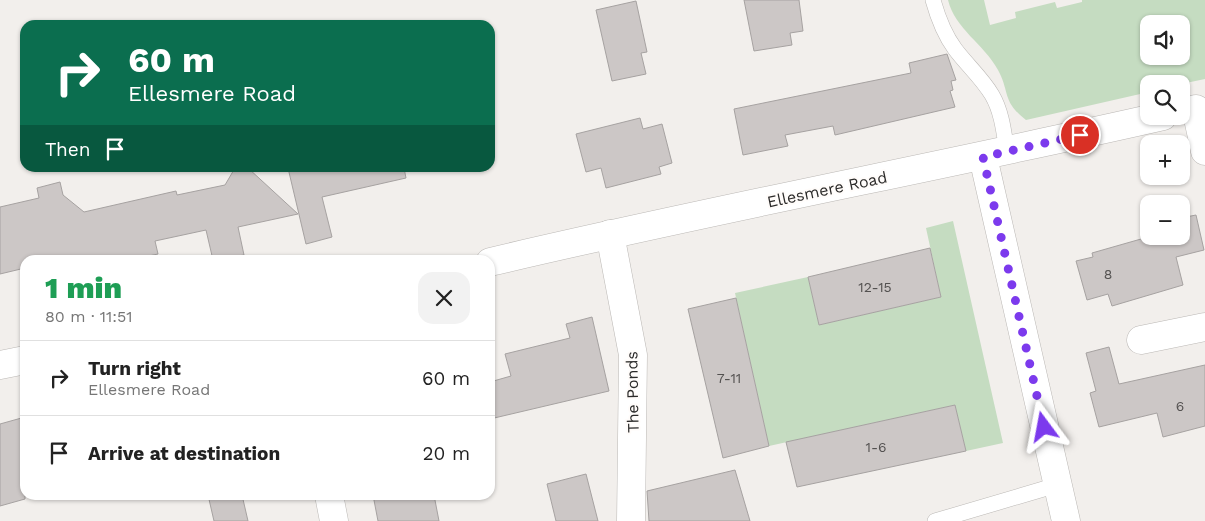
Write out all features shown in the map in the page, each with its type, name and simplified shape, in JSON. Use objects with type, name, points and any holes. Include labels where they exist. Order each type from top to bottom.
[{"type":"street","points":[[1194,109],[1205,151]]},
{"type":"street","name":"Ellesmere Road","points":[[495,261],[610,234],[995,154],[1140,121]]},
{"type":"street","points":[[995,154],[1057,484],[1066,521]]},
{"type":"street","name":"The Ponds","points":[[610,234],[633,355],[631,521]]},
{"type":"street","points":[[1141,340],[1205,326]]},
{"type":"street","points":[[0,365],[20,361]]},
{"type":"street","points":[[329,500],[334,521]]},
{"type":"lane","points":[[933,0],[939,23],[955,49],[981,78],[993,97],[1003,124],[995,154]]},
{"type":"lane","points":[[935,521],[1057,484]]},
{"type":"green space","points":[[948,0],[984,0],[990,25],[1016,18],[1015,12],[1055,2],[1057,8],[1082,2],[1082,0],[1205,0],[1205,79],[1190,82],[1190,75],[1140,75],[1140,94],[1026,120],[1013,108],[1002,78],[992,61],[957,20]]},
{"type":"green space","points":[[953,221],[1003,443],[966,451],[955,405],[769,446],[735,293],[808,277],[819,325],[941,297],[926,228]]},
{"type":"building","points":[[744,0],[799,0],[803,31],[790,33],[792,45],[754,51]]},
{"type":"building","points":[[636,1],[647,52],[641,53],[646,74],[612,81],[596,10]]},
{"type":"building","points":[[947,54],[956,80],[951,81],[953,90],[950,91],[955,107],[835,135],[833,126],[785,135],[788,146],[743,155],[734,109],[911,73],[909,63]]},
{"type":"building","points":[[640,118],[643,129],[662,124],[672,163],[659,167],[661,174],[606,188],[601,168],[586,172],[576,134]]},
{"type":"building","points":[[233,172],[252,172],[298,214],[238,227],[244,255],[212,255],[206,230],[155,241],[158,254],[153,255],[20,255],[20,269],[0,274],[0,207],[39,198],[37,188],[60,182],[63,195],[84,212],[176,191],[177,195],[225,185]]},
{"type":"building","points":[[289,172],[405,172],[406,178],[322,197],[332,237],[306,244]]},
{"type":"building","points":[[1196,215],[1204,250],[1176,257],[1183,285],[1112,306],[1108,294],[1087,300],[1076,261],[1093,257],[1092,253],[1140,239],[1140,245],[1190,245],[1190,216]]},
{"type":"building","points":[[930,248],[941,297],[819,325],[808,277]]},
{"type":"building","points":[[736,298],[769,446],[723,458],[688,309]]},
{"type":"building","points":[[592,317],[609,391],[495,418],[495,381],[511,376],[505,354],[570,338],[566,324]]},
{"type":"building","points":[[1109,347],[1119,384],[1205,365],[1205,426],[1163,437],[1157,413],[1099,427],[1090,393],[1096,391],[1086,353]]},
{"type":"building","points":[[955,405],[966,451],[797,487],[786,442]]},
{"type":"building","points":[[20,418],[21,500],[0,506],[0,424]]},
{"type":"building","points":[[735,470],[750,521],[649,521],[647,491]]},
{"type":"building","points":[[586,474],[598,521],[556,521],[547,484]]},
{"type":"building","points":[[209,500],[243,500],[248,521],[214,521]]},
{"type":"building","points":[[374,500],[435,500],[439,521],[378,521]]},
{"type":"route","points":[[1044,427],[983,157],[1080,135]]}]
